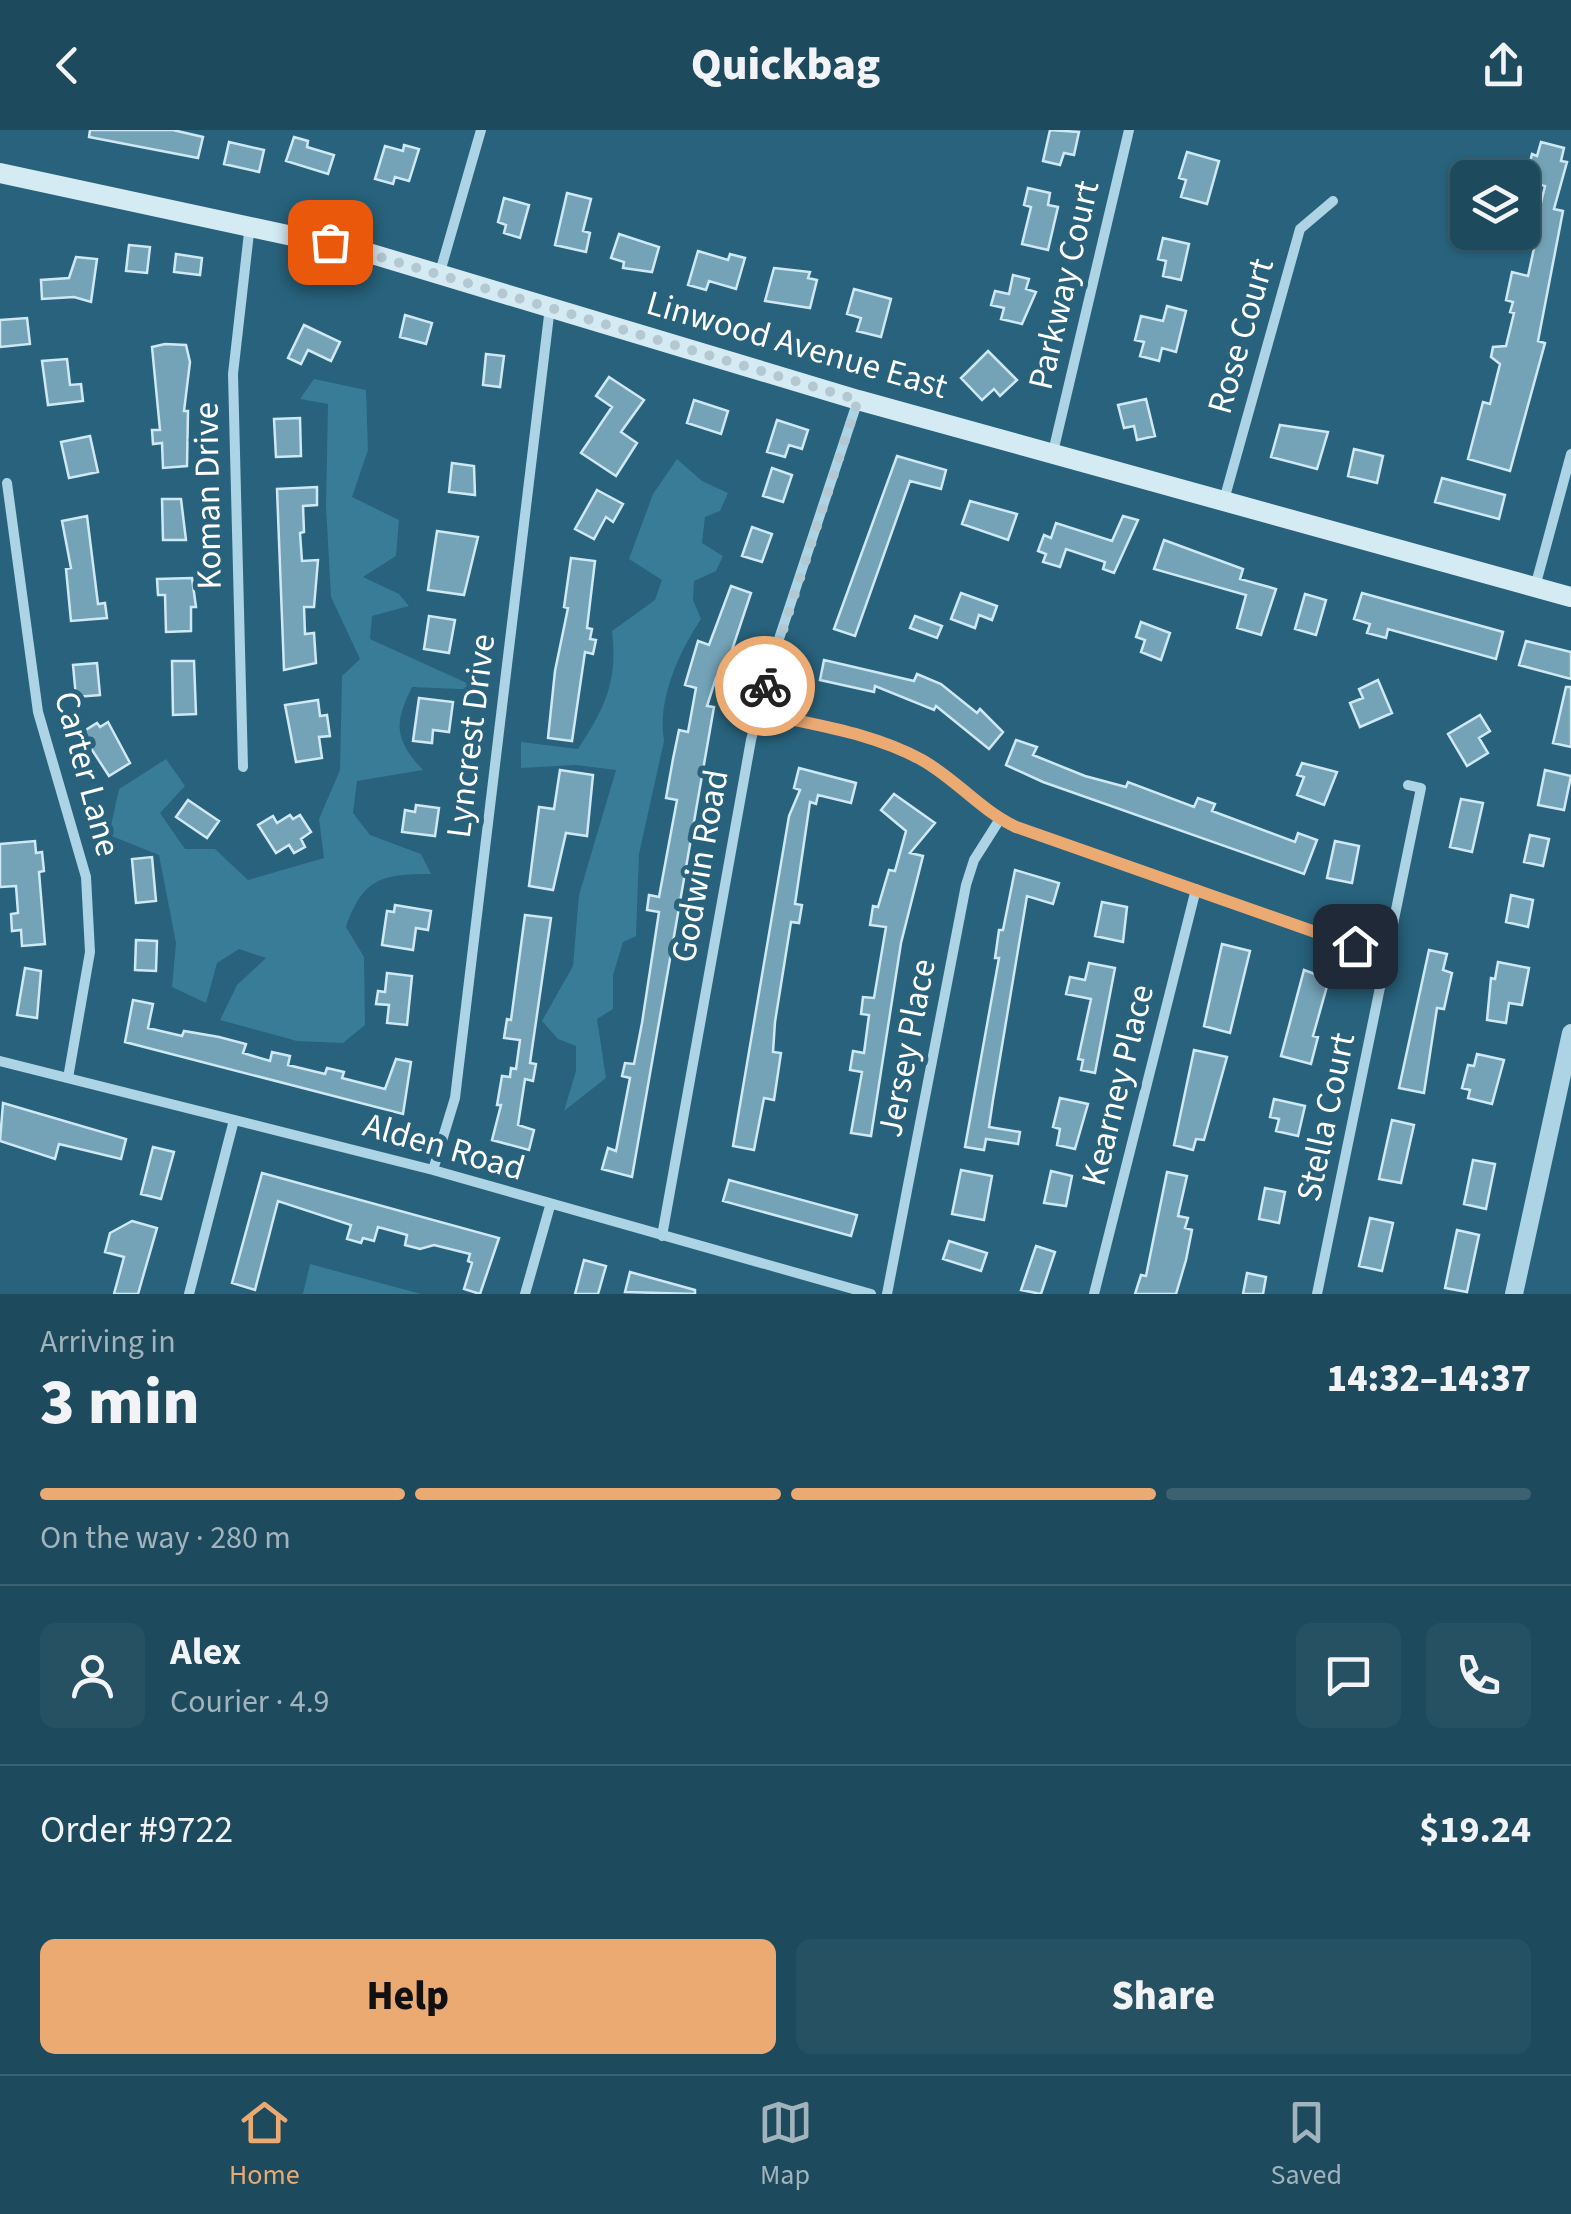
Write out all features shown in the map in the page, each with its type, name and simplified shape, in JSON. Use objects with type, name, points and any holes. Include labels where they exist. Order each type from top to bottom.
[{"type":"main road","name":"Linwood Avenue East","points":[[0,173],[250,224],[440,272],[858,400],[1571,597]]},
{"type":"street","points":[[440,272],[481,130]]},
{"type":"street","name":"Parkway Court","points":[[1053,452],[1129,130]]},
{"type":"street","name":"Rose Court","points":[[1224,500],[1300,229],[1333,201]]},
{"type":"street","name":"Koman Drive","points":[[243,766],[233,374],[250,224]]},
{"type":"street","name":"Lyncrest Drive","points":[[433,1170],[455,1098],[550,306]]},
{"type":"street","name":"Godwin Road","points":[[662,1236],[729,842],[758,712],[858,400]]},
{"type":"street","points":[[1535,586],[1571,454]]},
{"type":"street","name":"Carter Lane","points":[[7,483],[38,712],[80,844],[90,911],[86,993],[68,1078]]},
{"type":"street","points":[[758,712],[898,748],[947,776],[1000,819],[1387,958]]},
{"type":"street","name":"Stella Court","points":[[1317,1294],[1421,788],[1408,785]]},
{"type":"street","name":"Jersey Place","points":[[887,1294],[966,884],[974,860],[1000,819]]},
{"type":"street","name":"Kearney Place","points":[[1094,1294],[1196,890]]},
{"type":"street","points":[[1514,1294],[1571,1033]]},
{"type":"street","name":"Alden Road","points":[[0,1061],[433,1170],[871,1294]]},
{"type":"street","points":[[189,1294],[234,1120]]},
{"type":"street","points":[[525,1294],[550,1206]]},
{"type":"street","points":[[822,1294],[826,1282]]},
{"type":"shaded area","points":[[314,379],[366,390],[368,450],[352,497],[399,520],[396,556],[363,577],[399,594],[409,606],[372,616],[370,639],[482,690],[412,687],[402,711],[400,731],[407,749],[423,770],[357,781],[353,813],[370,835],[421,854],[431,874],[399,875],[377,882],[367,889],[353,911],[346,927],[364,957],[365,1025],[343,1043],[297,1041],[220,1020],[237,985],[266,958],[239,949],[217,963],[206,1003],[172,987],[176,943],[159,855],[109,835],[119,789],[166,759],[185,786],[160,813],[185,849],[215,849],[248,880],[324,858],[319,819],[340,770],[342,676],[360,659],[331,597],[326,506],[328,404],[300,399]]},
{"type":"shaded area","points":[[677,459],[702,481],[728,493],[720,511],[705,517],[702,543],[723,556],[716,571],[694,581],[693,600],[701,619],[678,661],[667,693],[664,741],[639,854],[636,936],[623,942],[613,975],[613,1009],[597,1019],[606,1078],[564,1111],[576,1071],[576,1046],[558,1039],[542,1021],[573,966],[579,895],[616,770],[576,765],[521,768],[521,742],[578,749],[596,720],[611,679],[612,631],[655,600],[662,580],[629,559],[653,494]]},
{"type":"shaded area","points":[[310,1264],[421,1294],[303,1294]]},
{"type":"building","points":[[90,130],[173,130],[203,137],[198,158],[89,137]]},
{"type":"building","points":[[1050,130],[1079,132],[1074,155],[1064,153],[1060,165],[1043,161]]},
{"type":"building","points":[[294,137],[308,141],[307,147],[334,155],[328,174],[286,161]]},
{"type":"building","points":[[229,142],[264,150],[259,172],[224,164]]},
{"type":"building","points":[[1541,142],[1564,148],[1561,161],[1567,162],[1554,209],[1563,211],[1538,341],[1545,343],[1510,471],[1468,459],[1483,402],[1490,404],[1500,364],[1491,357],[1493,347],[1506,346],[1514,313],[1510,312],[1513,302],[1506,300],[1512,272],[1528,276],[1534,250],[1540,250],[1540,207],[1545,186],[1540,185],[1540,160],[1530,160],[1532,154],[1537,156]]},
{"type":"building","points":[[404,145],[419,149],[409,181],[395,177],[393,184],[375,179],[385,146],[403,151]]},
{"type":"building","points":[[1187,152],[1219,161],[1207,204],[1181,197],[1186,180],[1179,178]]},
{"type":"building","points":[[1028,188],[1050,193],[1048,205],[1058,207],[1048,250],[1022,244],[1031,207],[1024,205]]},
{"type":"building","points":[[567,193],[591,199],[583,231],[590,233],[586,252],[555,245]]},
{"type":"building","points":[[504,198],[529,205],[520,238],[504,233],[506,225],[498,222]]},
{"type":"building","points":[[619,234],[659,247],[652,272],[623,268],[624,262],[611,258]]},
{"type":"building","points":[[1163,238],[1189,244],[1181,280],[1163,276],[1166,261],[1158,259]]},
{"type":"building","points":[[129,245],[150,247],[147,273],[126,271]]},
{"type":"building","points":[[698,251],[728,260],[730,254],[745,258],[736,289],[709,281],[706,290],[688,285]]},
{"type":"building","points":[[176,254],[202,258],[200,275],[174,272]]},
{"type":"building","points":[[76,257],[97,259],[91,302],[74,297],[42,299],[41,280],[69,278]]},
{"type":"building","points":[[774,268],[810,272],[808,278],[817,280],[810,308],[765,301]]},
{"type":"building","points":[[1013,275],[1029,279],[1026,289],[1036,292],[1022,324],[1001,319],[1004,308],[991,305],[995,291],[1009,294]]},
{"type":"building","points":[[854,289],[891,299],[881,337],[857,331],[861,318],[847,314]]},
{"type":"building","points":[[1167,306],[1186,311],[1176,352],[1162,348],[1159,361],[1140,356],[1144,342],[1135,340],[1141,316],[1163,321]]},
{"type":"building","points":[[405,315],[432,323],[426,344],[400,337]]},
{"type":"building","points":[[27,318],[30,344],[0,347],[0,320]]},
{"type":"building","points":[[304,325],[340,342],[331,361],[308,350],[301,364],[288,358]]},
{"type":"building","points":[[186,345],[190,362],[184,411],[188,411],[187,466],[163,468],[162,443],[153,444],[152,430],[160,430],[152,347]]},
{"type":"building","points":[[988,351],[1017,380],[1000,396],[994,389],[982,400],[961,378]]},
{"type":"building","points":[[486,354],[504,356],[500,387],[483,385]]},
{"type":"building","points":[[67,359],[70,385],[81,384],[83,401],[48,405],[42,361]]},
{"type":"building","points":[[609,377],[644,400],[621,432],[637,443],[616,476],[581,453],[612,407],[596,396]]},
{"type":"building","points":[[1146,399],[1155,436],[1137,440],[1134,426],[1124,428],[1118,405]]},
{"type":"building","points":[[694,400],[728,411],[721,434],[687,423]]},
{"type":"building","points":[[300,418],[301,456],[276,457],[274,419]]},
{"type":"building","points":[[777,420],[808,430],[802,449],[789,445],[785,457],[767,452]]},
{"type":"building","points":[[1280,425],[1328,432],[1317,469],[1271,457]]},
{"type":"building","points":[[90,436],[98,472],[69,478],[61,442]]},
{"type":"building","points":[[1354,449],[1383,456],[1377,483],[1348,476]]},
{"type":"building","points":[[897,456],[946,470],[941,489],[910,481],[855,636],[834,629]]},
{"type":"building","points":[[452,463],[474,466],[475,495],[449,492]]},
{"type":"building","points":[[772,468],[792,475],[783,502],[763,496]]},
{"type":"building","points":[[1442,478],[1505,495],[1499,519],[1435,502]]},
{"type":"building","points":[[317,487],[317,505],[303,506],[304,532],[300,533],[302,561],[318,560],[314,607],[304,607],[305,634],[314,633],[316,663],[284,670],[277,489]]},
{"type":"building","points":[[597,490],[623,504],[613,522],[606,517],[594,539],[575,529]]},
{"type":"building","points":[[162,499],[181,499],[186,540],[163,540]]},
{"type":"building","points":[[970,501],[1017,514],[1008,540],[962,524]]},
{"type":"building","points":[[87,516],[98,604],[105,603],[107,618],[71,621],[66,569],[71,568],[62,521]]},
{"type":"building","points":[[1123,516],[1138,520],[1114,573],[1103,569],[1105,562],[1066,549],[1060,567],[1043,562],[1046,554],[1038,551],[1044,535],[1051,538],[1056,523],[1112,541]]},
{"type":"building","points":[[752,527],[772,534],[762,562],[742,556]]},
{"type":"building","points":[[437,531],[478,537],[464,595],[428,590]]},
{"type":"building","points":[[1164,540],[1243,569],[1240,579],[1276,589],[1261,635],[1237,628],[1246,595],[1154,569]]},
{"type":"building","points":[[571,558],[595,561],[587,628],[592,629],[590,639],[596,640],[593,654],[585,652],[572,741],[548,738],[555,671],[568,608],[564,607]]},
{"type":"building","points":[[192,578],[196,607],[191,607],[191,631],[166,632],[165,595],[158,595],[157,579]]},
{"type":"building","points":[[731,586],[751,593],[722,680],[716,678],[707,706],[714,707],[632,1177],[602,1169],[608,1148],[616,1151],[630,1078],[622,1076],[625,1063],[634,1064],[642,1023],[659,912],[647,910],[649,895],[659,897],[677,800],[666,798],[679,730],[688,732],[696,688],[685,685],[698,641],[709,645]]},
{"type":"building","points":[[961,593],[997,606],[992,620],[979,615],[975,628],[951,619]]},
{"type":"building","points":[[1362,593],[1503,632],[1496,659],[1388,629],[1386,638],[1367,633],[1370,624],[1354,619]]},
{"type":"building","points":[[1305,594],[1326,600],[1316,635],[1295,629]]},
{"type":"building","points":[[429,616],[455,620],[449,653],[424,649]]},
{"type":"building","points":[[915,616],[942,626],[937,638],[910,628]]},
{"type":"building","points":[[1141,622],[1170,633],[1161,660],[1141,652],[1145,640],[1136,637]]},
{"type":"building","points":[[1526,641],[1571,652],[1571,679],[1519,665]]},
{"type":"building","points":[[824,660],[914,681],[917,674],[941,684],[977,713],[980,709],[1003,732],[989,749],[936,706],[934,710],[875,686],[874,692],[820,680]]},
{"type":"building","points":[[172,661],[194,661],[196,714],[173,715]]},
{"type":"building","points":[[97,663],[100,695],[76,697],[73,665]]},
{"type":"building","points":[[1378,680],[1392,713],[1360,727],[1350,703],[1363,698],[1359,689]]},
{"type":"building","points":[[1566,687],[1571,687],[1571,747],[1553,743]]},
{"type":"building","points":[[419,698],[453,702],[449,732],[433,730],[432,743],[413,741]]},
{"type":"building","points":[[318,700],[320,716],[327,715],[330,736],[319,737],[322,758],[296,762],[285,705]]},
{"type":"building","points":[[1480,715],[1490,731],[1479,738],[1488,753],[1467,766],[1448,734]]},
{"type":"building","points":[[108,722],[130,763],[109,776],[81,733],[97,723],[100,727]]},
{"type":"building","points":[[1016,740],[1037,747],[1033,755],[1085,776],[1126,787],[1128,782],[1194,807],[1198,798],[1215,804],[1212,811],[1295,842],[1298,833],[1317,840],[1304,874],[1043,782],[1006,765]]},
{"type":"building","points":[[1302,763],[1337,772],[1324,805],[1297,795],[1304,777],[1297,775]]},
{"type":"building","points":[[799,768],[856,783],[851,803],[818,795],[816,804],[810,802],[795,904],[802,905],[799,923],[791,922],[775,1022],[773,1052],[781,1053],[774,1100],[764,1098],[754,1150],[733,1146],[789,816],[800,790],[794,788]]},
{"type":"building","points":[[560,770],[593,775],[587,836],[566,833],[553,890],[529,886],[539,807],[554,809]]},
{"type":"building","points":[[1545,770],[1571,776],[1564,810],[1538,805]]},
{"type":"building","points":[[894,794],[935,823],[910,853],[923,856],[901,943],[871,1136],[851,1133],[862,1072],[850,1070],[853,1051],[864,1053],[869,1015],[861,1014],[863,997],[874,998],[886,927],[870,925],[873,906],[878,907],[889,870],[895,871],[906,831],[881,810]]},
{"type":"building","points":[[1461,799],[1483,803],[1472,852],[1450,847]]},
{"type":"building","points":[[188,800],[219,821],[207,838],[176,817]]},
{"type":"building","points":[[416,805],[439,808],[435,836],[402,832],[405,810],[415,812]]},
{"type":"building","points":[[290,815],[293,819],[300,815],[311,832],[301,839],[305,847],[294,853],[289,845],[276,853],[258,825],[273,816],[277,823]]},
{"type":"building","points":[[1530,835],[1549,839],[1543,866],[1524,862]]},
{"type":"building","points":[[35,841],[36,853],[42,852],[44,871],[39,872],[45,944],[22,946],[21,930],[12,931],[11,914],[18,913],[16,886],[0,887],[0,844]]},
{"type":"building","points":[[1335,841],[1359,846],[1352,883],[1327,878]]},
{"type":"building","points":[[152,857],[156,901],[136,903],[132,859]]},
{"type":"building","points":[[1015,870],[1059,883],[1053,904],[1027,896],[993,1100],[989,1127],[1020,1132],[1018,1144],[986,1139],[984,1150],[965,1147],[999,958],[995,958],[999,930],[1003,930]]},
{"type":"building","points":[[1511,895],[1533,900],[1528,927],[1506,922]]},
{"type":"building","points":[[1102,902],[1127,907],[1123,942],[1095,936]]},
{"type":"building","points":[[395,905],[431,911],[428,930],[416,928],[413,950],[382,945],[387,911],[394,912]]},
{"type":"building","points":[[525,915],[551,918],[530,1063],[536,1064],[533,1081],[525,1079],[518,1125],[534,1130],[529,1150],[492,1140],[501,1105],[497,1105],[502,1076],[510,1077],[511,1068],[516,1069],[520,1040],[504,1038],[507,1019],[511,1020]]},
{"type":"building","points":[[136,940],[157,941],[156,971],[135,970]]},
{"type":"building","points":[[1222,944],[1250,951],[1230,1033],[1204,1026]]},
{"type":"building","points":[[1429,950],[1447,954],[1443,970],[1452,973],[1444,1009],[1437,1008],[1424,1093],[1399,1088]]},
{"type":"building","points":[[1498,962],[1529,968],[1522,1005],[1509,1003],[1506,1023],[1487,1020],[1491,978],[1495,979]]},
{"type":"building","points":[[1089,963],[1115,968],[1095,1073],[1081,1070],[1083,1060],[1078,1059],[1091,999],[1066,994],[1070,977],[1085,980]]},
{"type":"building","points":[[25,968],[41,971],[37,1018],[17,1015]]},
{"type":"building","points":[[1304,970],[1329,979],[1313,1036],[1318,1037],[1311,1064],[1281,1056]]},
{"type":"building","points":[[387,973],[412,976],[407,1025],[387,1023],[389,1005],[376,1004],[378,991],[385,992]]},
{"type":"building","points":[[133,1000],[153,1004],[148,1028],[182,1036],[184,1031],[219,1037],[246,1044],[243,1053],[270,1061],[272,1052],[290,1056],[288,1065],[325,1074],[327,1068],[344,1072],[342,1078],[385,1089],[396,1059],[411,1062],[403,1114],[125,1042]]},
{"type":"building","points":[[1194,1050],[1227,1057],[1204,1140],[1196,1139],[1193,1150],[1174,1145]]},
{"type":"building","points":[[1477,1054],[1504,1060],[1492,1104],[1468,1098],[1470,1090],[1462,1088],[1468,1065],[1474,1066]]},
{"type":"building","points":[[1060,1098],[1088,1104],[1075,1149],[1057,1145],[1060,1129],[1053,1127]]},
{"type":"building","points":[[1274,1099],[1305,1106],[1298,1136],[1276,1131],[1279,1119],[1270,1117]]},
{"type":"building","points":[[3,1103],[126,1139],[121,1159],[59,1144],[55,1159],[0,1141]]},
{"type":"building","points":[[1392,1120],[1414,1125],[1401,1183],[1379,1179]]},
{"type":"building","points":[[153,1147],[174,1152],[161,1199],[141,1194]]},
{"type":"building","points":[[1473,1160],[1495,1164],[1486,1209],[1464,1204]]},
{"type":"building","points":[[961,1170],[992,1176],[984,1220],[952,1214]]},
{"type":"building","points":[[1051,1171],[1072,1176],[1066,1206],[1044,1203]]},
{"type":"building","points":[[1167,1172],[1187,1176],[1178,1216],[1188,1218],[1185,1228],[1192,1230],[1186,1260],[1176,1294],[1135,1294],[1141,1275],[1146,1276]]},
{"type":"building","points":[[262,1173],[499,1238],[480,1294],[464,1289],[472,1263],[468,1261],[470,1254],[434,1245],[420,1249],[405,1245],[407,1235],[378,1227],[374,1241],[363,1238],[361,1243],[347,1239],[351,1225],[278,1201],[255,1290],[232,1283]]},
{"type":"building","points":[[729,1180],[857,1215],[851,1236],[723,1201]]},
{"type":"building","points":[[1265,1188],[1285,1192],[1279,1223],[1259,1219]]},
{"type":"building","points":[[1370,1218],[1393,1223],[1382,1271],[1359,1266]]},
{"type":"building","points":[[132,1221],[157,1228],[138,1294],[114,1294],[124,1257],[105,1252],[110,1233]]},
{"type":"building","points":[[1457,1230],[1479,1235],[1467,1292],[1445,1288]]},
{"type":"building","points":[[949,1241],[987,1253],[981,1271],[943,1259]]},
{"type":"building","points":[[1036,1246],[1055,1252],[1041,1294],[1021,1290]]},
{"type":"building","points":[[584,1260],[606,1266],[598,1294],[575,1294]]},
{"type":"building","points":[[630,1272],[695,1290],[695,1294],[625,1292]]},
{"type":"building","points":[[1247,1273],[1266,1277],[1263,1294],[1243,1294]]},
{"type":"way so far","points":[[330,242],[858,400],[765,686]]},
{"type":"route","points":[[765,686],[758,712],[898,748],[947,776],[988,812],[1016,827],[1355,946]]}]
